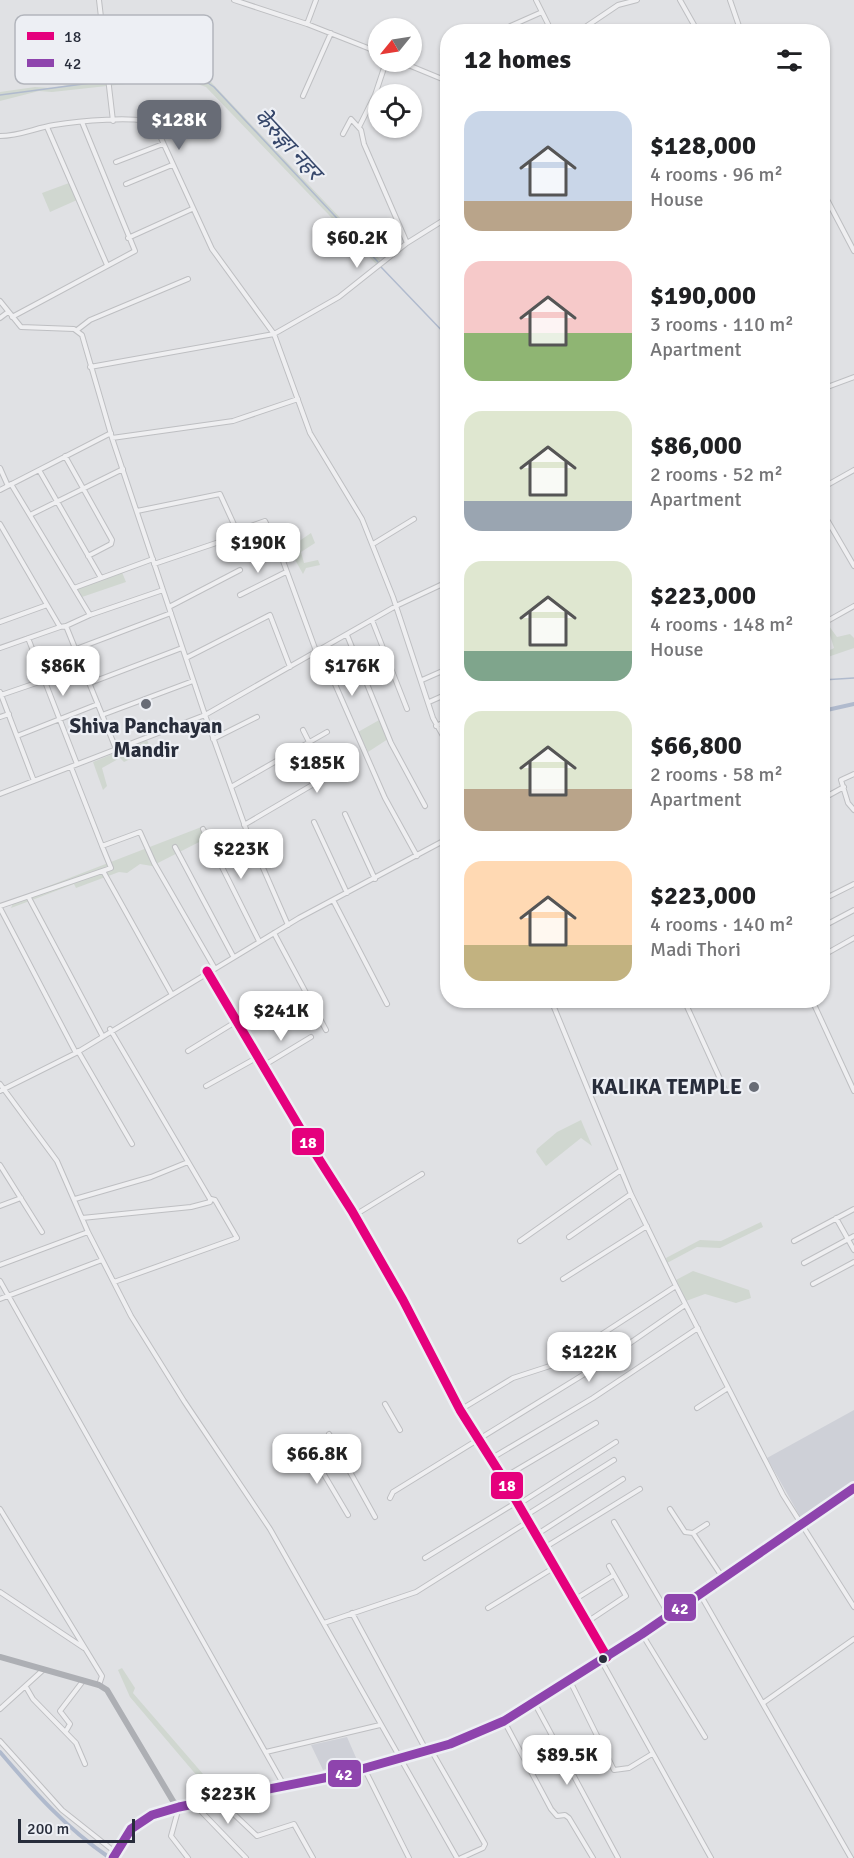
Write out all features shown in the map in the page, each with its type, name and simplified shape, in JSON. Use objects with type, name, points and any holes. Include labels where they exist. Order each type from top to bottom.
[{"type":"main road","points":[[0,1657],[99,1685],[107,1690],[173,1801],[179,1807],[195,1805],[364,1768],[471,1736],[504,1721],[642,1634],[854,1488]]},
{"type":"street","points":[[99,0],[101,15]]},
{"type":"street","points":[[234,0],[307,24],[368,48]]},
{"type":"street","points":[[307,24],[316,0]]},
{"type":"street","points":[[536,0],[548,24]]},
{"type":"street","points":[[590,24],[618,5],[637,0]]},
{"type":"street","points":[[680,0],[694,24]]},
{"type":"street","points":[[730,0],[738,24]]},
{"type":"street","points":[[515,24],[542,12]]},
{"type":"street","points":[[303,96],[332,33]]},
{"type":"street","points":[[422,71],[440,78]]},
{"type":"street","points":[[359,128],[375,95],[383,72]]},
{"type":"street","points":[[109,84],[113,121]]},
{"type":"street","points":[[343,134],[351,119],[359,128],[408,243]]},
{"type":"street","points":[[0,136],[19,136],[47,127],[82,122],[149,121],[157,128],[192,210],[212,249],[274,334],[310,432],[354,504],[373,544],[440,733]]},
{"type":"street","points":[[12,317],[135,250],[128,238],[82,122]]},
{"type":"street","points":[[47,127],[107,265]]},
{"type":"street","points":[[116,162],[164,144]]},
{"type":"street","points":[[126,184],[172,165]]},
{"type":"street","points":[[830,203],[852,240],[854,251]]},
{"type":"street","points":[[128,238],[192,210]]},
{"type":"street","points":[[90,367],[274,334],[339,297],[408,243],[440,222]]},
{"type":"street","points":[[0,301],[12,317],[25,328],[77,330],[90,320],[188,279]]},
{"type":"street","points":[[0,318],[8,312]]},
{"type":"street","points":[[77,330],[82,335],[112,436],[213,739],[244,825],[288,925]]},
{"type":"street","points":[[830,386],[854,379]]},
{"type":"street","points":[[0,490],[65,456],[112,436],[233,421],[298,399]]},
{"type":"street","points":[[65,456],[112,540],[111,544],[88,556]]},
{"type":"street","points":[[0,468],[90,615]]},
{"type":"street","points":[[30,515],[123,469]]},
{"type":"street","points":[[39,470],[101,578]]},
{"type":"street","points":[[830,484],[854,470]]},
{"type":"street","points":[[137,511],[220,494],[237,531],[262,521],[267,524],[318,650],[385,798],[417,856]]},
{"type":"street","points":[[373,544],[414,519]]},
{"type":"street","points":[[0,524],[60,627]]},
{"type":"street","points":[[830,526],[854,566]]},
{"type":"street","points":[[74,588],[228,539]]},
{"type":"street","points":[[169,607],[240,570]]},
{"type":"street","points":[[240,595],[286,572]]},
{"type":"street","points":[[0,793],[205,715],[396,606],[440,585]]},
{"type":"street","points":[[0,648],[163,590]]},
{"type":"street","points":[[0,622],[47,605]]},
{"type":"street","points":[[830,620],[854,606]]},
{"type":"street","points":[[76,649],[171,613]]},
{"type":"street","points":[[186,658],[270,615],[290,667]]},
{"type":"street","points":[[372,620],[407,709]]},
{"type":"street","points":[[66,626],[116,749]]},
{"type":"street","points":[[347,634],[391,743],[425,806]]},
{"type":"street","points":[[28,638],[77,764]]},
{"type":"street","points":[[90,683],[182,648]]},
{"type":"street","points":[[34,781],[1,694],[83,667]]},
{"type":"street","points":[[422,680],[440,672]]},
{"type":"street","points":[[102,715],[194,681]]},
{"type":"street","points":[[429,702],[440,697]]},
{"type":"street","points":[[17,736],[98,705]]},
{"type":"street","points":[[0,717],[9,714]]},
{"type":"street","points":[[213,739],[257,717]]},
{"type":"street","points":[[436,726],[440,724]]},
{"type":"street","points":[[303,730],[309,742]]},
{"type":"street","points":[[231,787],[327,732]]},
{"type":"street","points":[[244,825],[348,764],[338,747]]},
{"type":"street","points":[[317,763],[326,777]]},
{"type":"street","points":[[71,767],[111,868],[0,907],[77,1052],[132,1144]]},
{"type":"street","points":[[854,774],[841,780],[848,803],[854,810]]},
{"type":"street","points":[[830,795],[844,787]]},
{"type":"street","points":[[345,814],[375,879]]},
{"type":"street","points":[[314,822],[347,893]]},
{"type":"street","points":[[202,829],[259,941]]},
{"type":"street","points":[[102,846],[140,831],[154,863],[214,967]]},
{"type":"street","points":[[1,1090],[77,1052],[110,1029],[259,941],[440,843]]},
{"type":"street","points":[[175,847],[233,957]]},
{"type":"street","points":[[103,871],[171,993]]},
{"type":"street","points":[[830,896],[854,884]]},
{"type":"street","points":[[29,897],[102,1035]]},
{"type":"street","points":[[333,900],[387,1004]]},
{"type":"street","points":[[830,923],[854,910]]},
{"type":"street","points":[[274,933],[326,1030]]},
{"type":"street","points":[[830,952],[854,938]]},
{"type":"street","points":[[207,971],[355,1215],[403,1300],[460,1410],[492,1458],[587,1622],[652,1754],[711,1858]]},
{"type":"street","points":[[554,1008],[631,1194],[685,1305],[801,1524],[854,1607]]},
{"type":"street","points":[[688,1008],[726,1092]]},
{"type":"street","points":[[816,1008],[854,1090]]},
{"type":"street","points":[[188,1051],[237,1021]]},
{"type":"street","points":[[110,1029],[210,1199],[215,1200],[237,1238],[114,1282]]},
{"type":"street","points":[[263,1066],[311,1037]]},
{"type":"street","points":[[206,1086],[258,1057]]},
{"type":"street","points":[[0,1084],[1,1090],[57,1161],[88,1232],[131,1316],[184,1401],[270,1529],[380,1725],[459,1858],[483,1848],[485,1844],[428,1750],[352,1613]]},
{"type":"street","points":[[75,1199],[151,1177],[188,1162]]},
{"type":"street","points":[[0,1164],[42,1232]]},
{"type":"street","points":[[520,1241],[621,1170]]},
{"type":"street","points":[[355,1215],[422,1174]]},
{"type":"street","points":[[569,1237],[631,1194]]},
{"type":"street","points":[[0,1206],[21,1198]]},
{"type":"street","points":[[82,1218],[191,1207],[210,1202],[210,1199]]},
{"type":"street","points":[[794,1241],[854,1209]]},
{"type":"street","points":[[836,1218],[854,1250]]},
{"type":"street","points":[[563,1280],[646,1226]]},
{"type":"street","points":[[0,1265],[88,1232]]},
{"type":"street","points":[[804,1263],[854,1236]]},
{"type":"street","points":[[0,1299],[102,1260]]},
{"type":"street","points":[[813,1284],[854,1262]]},
{"type":"street","points":[[0,1281],[285,1787]]},
{"type":"street","points":[[460,1410],[513,1378],[556,1364],[676,1286]]},
{"type":"street","points":[[390,1498],[392,1492],[591,1370],[685,1305]]},
{"type":"street","points":[[492,1458],[593,1398],[698,1328]]},
{"type":"street","points":[[697,1408],[728,1388]]},
{"type":"street","points":[[385,1404],[400,1430]]},
{"type":"street","points":[[503,1478],[596,1423]]},
{"type":"street","points":[[329,1434],[375,1517]]},
{"type":"street","points":[[425,1558],[616,1442]]},
{"type":"street","points":[[306,1444],[348,1515]]},
{"type":"street","points":[[525,1516],[614,1460]]},
{"type":"street","points":[[536,1535],[623,1479]]},
{"type":"street","points":[[544,1548],[640,1489]]},
{"type":"street","points":[[0,1509],[102,1676],[99,1685]]},
{"type":"street","points":[[670,1509],[685,1532],[693,1533],[707,1524]]},
{"type":"street","points":[[324,1623],[416,1592],[528,1521]]},
{"type":"street","points":[[614,1522],[669,1616]]},
{"type":"street","points":[[693,1533],[723,1578]]},
{"type":"street","points":[[587,1622],[626,1596],[609,1566]]},
{"type":"street","points":[[488,1608],[555,1567]]},
{"type":"street","points":[[574,1600],[614,1575]]},
{"type":"street","points":[[0,1592],[86,1649]]},
{"type":"street","points":[[699,1593],[851,1855]]},
{"type":"street","points":[[642,1634],[705,1737]]},
{"type":"street","points":[[763,1704],[854,1640]]},
{"type":"street","points":[[0,1709],[44,1669]]},
{"type":"street","points":[[570,1680],[614,1770],[627,1769],[652,1754]]},
{"type":"street","points":[[66,1731],[70,1724],[60,1711],[83,1681]]},
{"type":"street","points":[[26,1687],[33,1698],[66,1731],[85,1764]]},
{"type":"street","points":[[534,1703],[618,1858]]},
{"type":"street","points":[[504,1721],[551,1809],[557,1816],[565,1815],[569,1818],[593,1858]]},
{"type":"street","points":[[266,1752],[380,1725]]},
{"type":"street","points":[[0,1741],[55,1804],[114,1855],[131,1829],[144,1819],[179,1807]]},
{"type":"street","points":[[364,1768],[409,1858]]},
{"type":"street","points":[[219,1800],[257,1836],[294,1824],[313,1858]]},
{"type":"street","points":[[195,1805],[246,1858]]},
{"type":"street","points":[[179,1807],[171,1836],[188,1858]]},
{"type":"shaded area","points":[[73,84],[125,84],[52,92],[39,91],[0,101],[0,92],[35,87],[52,88]]},
{"type":"shaded area","points":[[197,84],[213,84],[382,262],[378,266],[206,87]]},
{"type":"shaded area","points":[[69,183],[77,200],[50,212],[42,193]]},
{"type":"shaded area","points":[[311,533],[315,543],[301,552],[304,563],[318,560],[320,565],[306,568],[303,574],[289,549],[283,552]]},
{"type":"shaded area","points":[[121,570],[126,582],[82,597],[77,589]]},
{"type":"shaded area","points":[[830,627],[837,637],[850,634],[854,638],[854,648],[830,656],[830,650],[834,648]]},
{"type":"shaded area","points":[[381,719],[388,739],[368,752],[358,732]]},
{"type":"shaded area","points":[[147,740],[151,749],[124,762],[120,758],[102,768],[107,786],[103,790],[93,762]]},
{"type":"shaded area","points":[[204,826],[209,837],[152,866],[140,864],[127,873],[119,872],[76,888],[74,884],[11,908],[15,899]]},
{"type":"shaded area","points":[[581,1120],[592,1146],[581,1138],[546,1166],[536,1152],[537,1149],[557,1132]]},
{"type":"shaded area","points":[[761,1222],[763,1227],[720,1248],[697,1247],[667,1263],[666,1258],[700,1240],[721,1241]]},
{"type":"shaded area","points":[[693,1271],[749,1290],[751,1298],[736,1303],[705,1294],[686,1301],[676,1280]]},
{"type":"shaded area","points":[[854,1410],[854,1484],[802,1520],[767,1458]]},
{"type":"shaded area","points":[[122,1668],[135,1688],[133,1693],[222,1796],[207,1786],[200,1785],[198,1777],[130,1697],[118,1670]]},
{"type":"shaded area","points":[[347,1737],[357,1760],[323,1770],[311,1745]]},
{"type":"waterway","name":"केेरुङ्गा नहर","points":[[0,95],[83,84]]},
{"type":"waterway","name":"केेरुङ्गा नहर","points":[[210,84],[378,262]]},
{"type":"waterway","name":"केेरुङ्गा नहर","points":[[381,267],[440,329]]},
{"type":"waterway","points":[[830,680],[854,678]]},
{"type":"waterway","points":[[830,709],[854,704]]},
{"type":"waterway","points":[[0,1752],[52,1809],[79,1835],[110,1858]]},
{"type":"transit line","name":"18","points":[[207,971],[310,1145],[352,1211],[403,1300],[460,1410],[503,1478],[607,1657]]},
{"type":"transit line","name":"42","points":[[113,1858],[131,1829],[152,1815],[179,1807],[344,1774],[450,1744],[504,1721],[642,1634],[854,1488]]},
{"type":"place","name":"Shiva Panchayan Mandir","points":[[146,704]]},
{"type":"place","name":"KALIKA TEMPLE","points":[[754,1087]]}]
